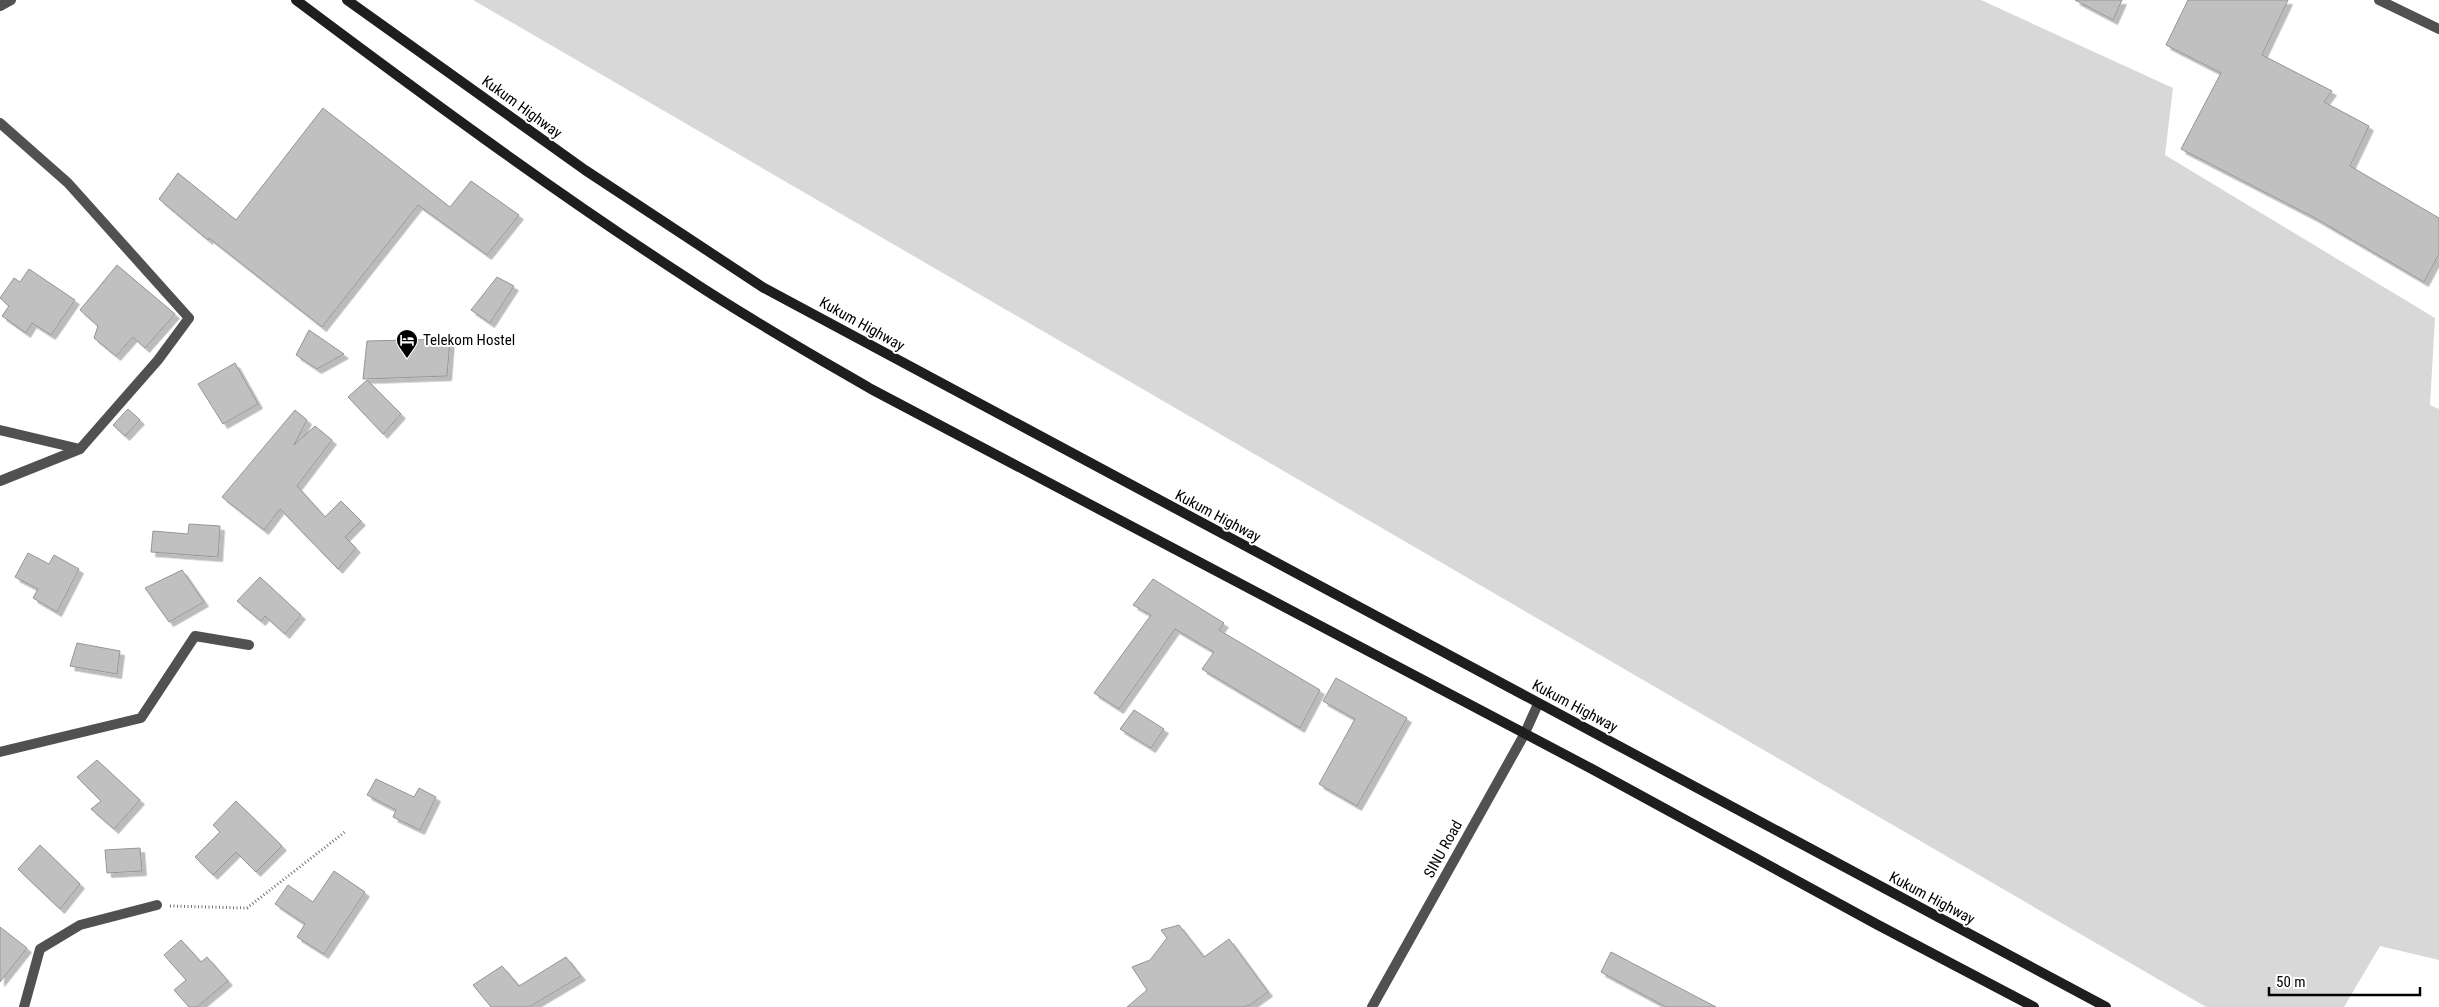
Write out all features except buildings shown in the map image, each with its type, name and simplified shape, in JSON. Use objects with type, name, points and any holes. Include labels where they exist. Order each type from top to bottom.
[{"type":"main road","points":[[296,0],[490,142],[615,230],[688,279],[872,389],[1524,734],[2034,1007]]},
{"type":"main road","name":"Kukum Highway","points":[[347,0],[586,170],[764,288],[2106,1007]]},
{"type":"street","points":[[0,6],[11,0]]},
{"type":"street","points":[[2382,1],[2439,29]]},
{"type":"street","points":[[0,123],[68,183],[189,318],[158,360],[80,449],[0,481]]},
{"type":"street","points":[[0,430],[80,449]]},
{"type":"street","points":[[0,752],[141,718],[195,636],[249,646]]},
{"type":"street","name":"SINU Road","points":[[1372,1007],[1524,734],[1538,704]]},
{"type":"street","points":[[24,1007],[40,949],[80,925],[157,905]]},
{"type":"path","points":[[157,905],[247,908],[346,831]]},
{"type":"shaded area","points":[[473,0],[1981,0],[2173,88],[2165,155],[2435,318],[2430,405],[2439,409],[2439,960],[2380,946],[2344,1007],[2206,1007]]},
{"type":"place","name":"Telekom Hostel","points":[[407,359]]}]
